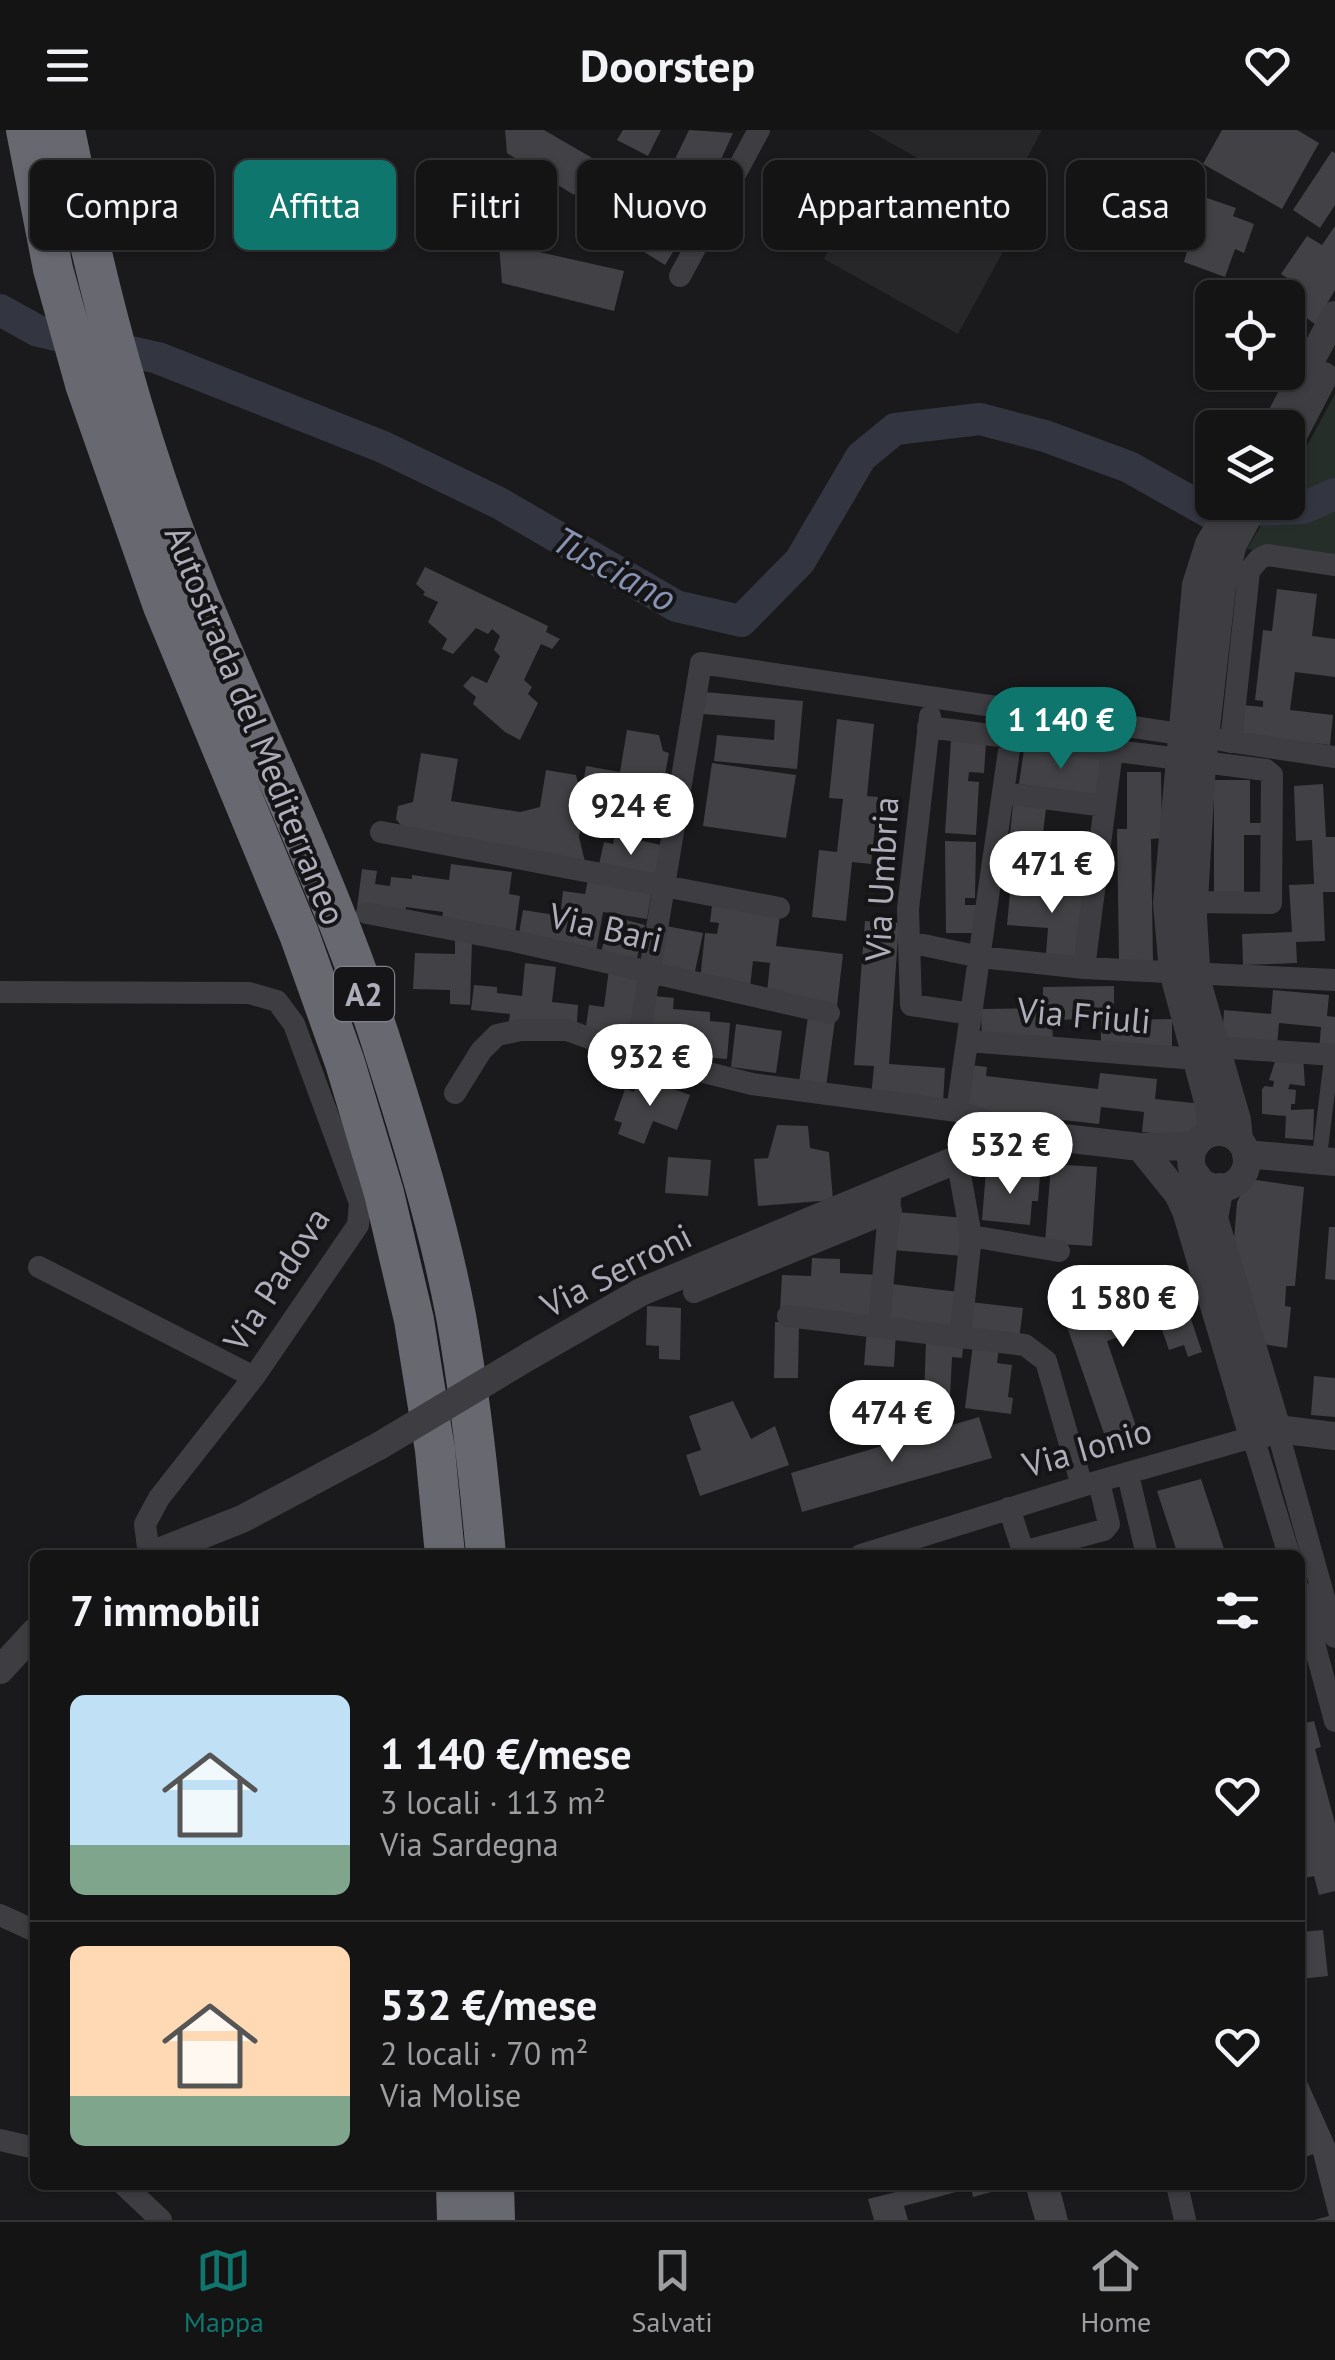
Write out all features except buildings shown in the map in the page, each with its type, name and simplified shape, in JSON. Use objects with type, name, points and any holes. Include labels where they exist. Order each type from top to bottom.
[{"type":"highway","name":"Autostrada del Mediterraneo","points":[[26,130],[52,269],[130,460],[198,590],[337,919],[384,1051],[424,1182],[455,1312],[476,1444],[486,1550]]},
{"type":"highway","name":"Autostrada del Mediterraneo","points":[[65,130],[163,606],[299,934],[345,1064],[384,1193],[414,1320],[435,1450],[445,1550]]},
{"type":"highway","points":[[456,2190],[457,2220]]},
{"type":"highway","points":[[494,2190],[495,2220]]},
{"type":"street","points":[[680,276],[758,130]]},
{"type":"street","points":[[1284,410],[1335,314]]},
{"type":"street","points":[[1305,412],[1335,355]]},
{"type":"street","points":[[1201,748],[1222,587],[1221,544],[1228,520]]},
{"type":"street","points":[[1183,971],[1194,902],[1201,748],[1196,585],[1241,520]]},
{"type":"street","points":[[1188,1213],[1203,1162],[1210,1109],[1205,1053],[1167,903],[1201,748],[1248,571],[1259,558],[1268,556],[1335,565]]},
{"type":"street","points":[[636,1055],[701,663],[932,698],[1201,748],[1266,770],[1272,774],[1271,903],[1194,902]]},
{"type":"street","name":"Via Umbria","points":[[932,698],[908,909],[911,1005],[972,1014]]},
{"type":"street","points":[[928,727],[1112,751],[1201,748],[1335,757]]},
{"type":"street","points":[[957,1112],[1011,737]]},
{"type":"street","points":[[1084,968],[1112,751]]},
{"type":"street","points":[[1003,793],[1105,806]]},
{"type":"street","points":[[381,832],[779,908]]},
{"type":"street","name":"Via Bari","points":[[366,913],[514,941],[829,1013]]},
{"type":"street","points":[[909,942],[980,957],[1084,968],[1335,980]]},
{"type":"street","name":"Via Padova","points":[[0,992],[249,993],[277,1001],[294,1024],[360,1203],[358,1225],[254,1376],[159,1498],[145,1524],[149,1550]]},
{"type":"street","points":[[454,1093],[481,1051],[497,1036],[520,1030],[566,1030],[636,1055],[752,1084],[957,1112],[1020,1133]]},
{"type":"street","name":"Via Friuli","points":[[968,1041],[1334,1055]]},
{"type":"street","points":[[1203,1162],[1239,1180],[1244,1172],[1237,1120],[1205,1053]]},
{"type":"street","points":[[1242,1147],[1327,1161],[1334,1055]]},
{"type":"street","name":"Via Serroni","points":[[163,1550],[242,1519],[378,1446],[641,1292],[890,1200],[957,1158],[1020,1133],[1140,1146],[1152,1155],[1203,1162],[1228,1133],[1242,1147]]},
{"type":"street","points":[[1140,1146],[1188,1213],[1335,1637]]},
{"type":"street","points":[[957,1158],[970,1236],[960,1338]]},
{"type":"street","points":[[1203,1162],[1288,1550]]},
{"type":"street","points":[[694,1292],[890,1200],[880,1326]]},
{"type":"street","points":[[970,1236],[1059,1251]]},
{"type":"street","points":[[39,1267],[254,1376]]},
{"type":"street","points":[[788,1316],[1025,1345],[1046,1361],[1108,1524],[1104,1530],[1030,1550]]},
{"type":"street","name":"Via Ionio","points":[[877,1550],[1265,1433],[1335,1436]]},
{"type":"street","points":[[1128,1475],[1147,1550]]},
{"type":"street","points":[[1010,1508],[1025,1550]]},
{"type":"street","points":[[1305,1610],[1335,1721]]},
{"type":"street","points":[[0,1670],[30,1637]]},
{"type":"street","points":[[0,1916],[30,1929]]},
{"type":"street","points":[[0,2140],[30,2147]]},
{"type":"street","points":[[127,2190],[140,2220]]},
{"type":"street","points":[[129,2190],[161,2220]]},
{"type":"street","points":[[1179,2190],[1184,2220]]},
{"type":"shaded area","points":[[868,130],[1042,130],[1026,160],[921,160]]},
{"type":"shaded area","points":[[829,250],[1004,250],[958,334],[824,259]]},
{"type":"shaded area","points":[[1335,394],[1335,482],[1305,490],[1305,450]]},
{"type":"shaded area","points":[[1335,504],[1335,560],[1247,549],[1264,520],[1305,520],[1305,516]]},
{"type":"waterway","name":"Tusciano","points":[[0,310],[38,331],[158,358],[383,447],[499,503],[676,606],[741,621],[800,561],[861,457],[895,429],[980,419],[1045,436],[1129,467],[1209,512],[1303,508],[1335,494]]}]
